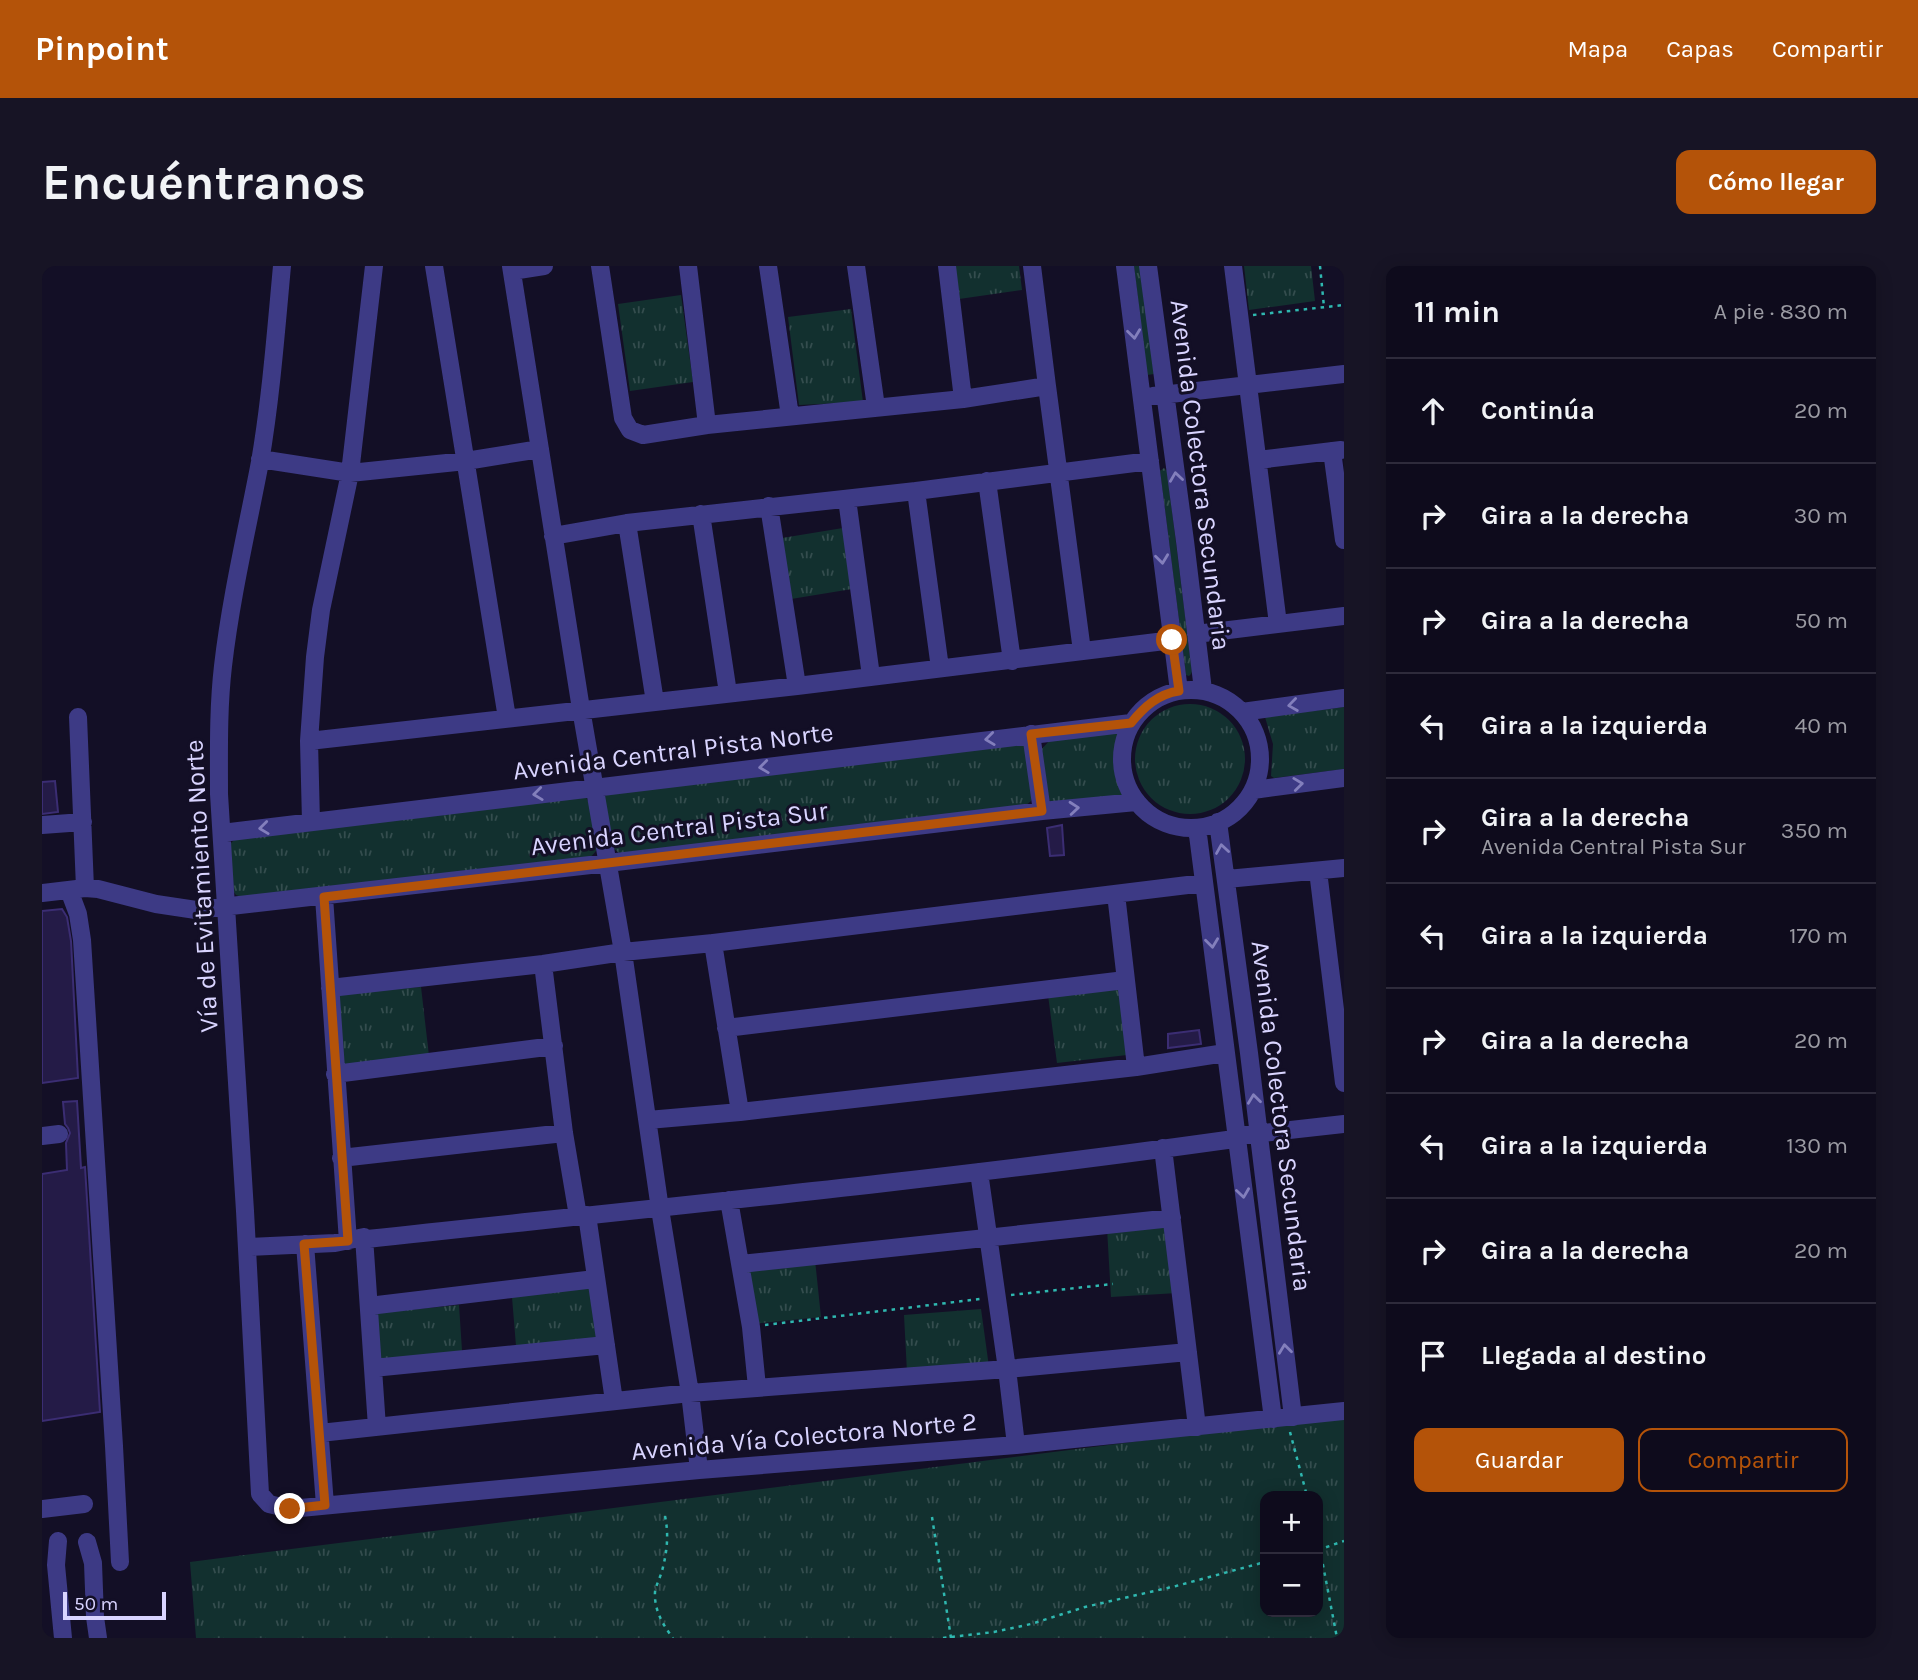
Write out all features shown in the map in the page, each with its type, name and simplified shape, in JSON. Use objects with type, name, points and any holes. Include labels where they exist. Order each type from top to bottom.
[{"type":"street","name":"Vía de Evitamiento Norte","points":[[268,1504],[260,1494],[218,734],[223,667],[240,559],[260,459],[275,346],[282,266]]},
{"type":"street","points":[[311,822],[309,741],[321,610],[350,473],[374,266]]},
{"type":"street","points":[[434,266],[507,718]]},
{"type":"street","points":[[544,266],[512,269],[580,709],[623,952],[690,1393],[698,1470]]},
{"type":"street","points":[[600,266],[623,418],[630,430],[643,435],[706,425],[963,398],[1047,386]]},
{"type":"street","points":[[688,266],[706,425]]},
{"type":"street","points":[[768,266],[790,416]]},
{"type":"street","points":[[856,266],[876,407]]},
{"type":"street","points":[[947,266],[963,398]]},
{"type":"street","points":[[1032,266],[1082,651]]},
{"type":"street","name":"Avenida Colectora Secundaria","points":[[1125,266],[1179,691]]},
{"type":"street","name":"Avenida Colectora Secundaria","points":[[1148,266],[1203,690]]},
{"type":"street","points":[[1233,266],[1278,624]]},
{"type":"street","points":[[1142,397],[1344,374]]},
{"type":"street","points":[[260,459],[350,473],[466,461],[540,449]]},
{"type":"street","points":[[1258,460],[1338,450],[1344,534]]},
{"type":"street","points":[[553,536],[627,523],[916,491],[1150,461]]},
{"type":"street","points":[[987,481],[1012,660]]},
{"type":"street","points":[[916,491],[940,668]]},
{"type":"street","points":[[847,499],[871,676]]},
{"type":"street","points":[[769,506],[797,686]]},
{"type":"street","points":[[701,514],[728,693]]},
{"type":"street","points":[[627,523],[654,702]]},
{"type":"street","points":[[1196,634],[1344,616]]},
{"type":"street","points":[[309,741],[1172,640]]},
{"type":"street","points":[[1203,690],[1225,698],[1242,712],[1254,729],[1260,749],[1259,770],[1253,790],[1232,814],[1218,822],[1194,828],[1178,827],[1162,822],[1136,802],[1127,788],[1122,772],[1123,747],[1131,723],[1155,699],[1170,692],[1203,690]]},
{"type":"street","points":[[1242,712],[1344,698]]},
{"type":"street","points":[[78,717],[82,822],[78,914],[82,940],[120,1562]]},
{"type":"street","name":"Avenida Central Pista Norte","points":[[222,833],[1131,723]]},
{"type":"street","points":[[1031,734],[1042,811]]},
{"type":"street","points":[[1253,790],[1344,778]]},
{"type":"street","name":"Avenida Central Pista Sur","points":[[42,893],[98,889],[156,904],[196,910],[1136,802]]},
{"type":"street","points":[[42,825],[82,822]]},
{"type":"street","name":"Avenida Colectora Secundaria","points":[[1218,822],[1258,1134],[1284,1418]]},
{"type":"street","name":"Avenida Colectora Secundaria","points":[[1194,828],[1198,835],[1236,1136],[1284,1418]]},
{"type":"street","points":[[1227,879],[1344,868]]},
{"type":"street","points":[[1318,871],[1336,959],[1344,1083]]},
{"type":"street","points":[[330,988],[1204,883]]},
{"type":"street","points":[[1116,894],[1136,1067]]},
{"type":"street","points":[[324,897],[341,1158],[369,1306],[377,1427]]},
{"type":"street","points":[[713,943],[740,1112]]},
{"type":"street","points":[[543,964],[564,1133],[595,1279],[614,1401]]},
{"type":"street","points":[[726,1028],[1125,980]]},
{"type":"street","points":[[335,1074],[554,1046]]},
{"type":"street","points":[[648,1120],[1136,1067],[1225,1053]]},
{"type":"street","points":[[247,1247],[367,1239],[660,1209],[979,1172],[1163,1149],[1227,1140],[1236,1136],[1344,1124]]},
{"type":"street","points":[[341,1158],[564,1133]]},
{"type":"street","points":[[1163,1149],[1198,1427]]},
{"type":"street","points":[[979,1172],[1016,1445]]},
{"type":"street","points":[[729,1200],[751,1327],[757,1387]]},
{"type":"street","points":[[741,1264],[1172,1217]]},
{"type":"street","points":[[304,1244],[325,1505]]},
{"type":"street","points":[[369,1306],[595,1279]]},
{"type":"street","points":[[373,1368],[606,1345]]},
{"type":"street","points":[[320,1433],[690,1393],[1188,1352]]},
{"type":"street","name":"Avenida Vía Colectora Norte 2","points":[[268,1504],[290,1509],[698,1470],[1016,1445],[1344,1411]]},
{"type":"street","points":[[42,1509],[84,1504]]},
{"type":"street","points":[[58,1541],[56,1565],[63,1638]]},
{"type":"street","points":[[87,1542],[93,1563],[98,1638]]},
{"type":"path","points":[[1320,266],[1324,307]]},
{"type":"path","points":[[1240,317],[1344,305]]},
{"type":"path","points":[[751,1327],[1113,1284]]},
{"type":"path","points":[[1284,1418],[1306,1491]]},
{"type":"path","points":[[665,1516],[668,1539],[666,1556],[655,1591],[656,1607],[662,1623],[673,1638]]},
{"type":"path","points":[[932,1517],[951,1637]]},
{"type":"path","points":[[1323,1549],[1344,1541]]},
{"type":"path","points":[[1320,1554],[1337,1638]]},
{"type":"path","points":[[943,1638],[1031,1624],[1085,1607],[1260,1563]]},
{"type":"green space","points":[[955,266],[1019,266],[1022,290],[959,299]]},
{"type":"green space","points":[[1134,266],[1141,266],[1154,374],[1147,375]]},
{"type":"green space","points":[[1244,266],[1311,266],[1315,301],[1249,310]]},
{"type":"green space","points":[[681,295],[693,382],[630,391],[618,304]]},
{"type":"green space","points":[[851,309],[863,402],[799,405],[788,317]]},
{"type":"green space","points":[[1164,468],[1167,471],[1192,671],[1189,676],[1186,675],[1160,471]]},
{"type":"green space","points":[[843,528],[852,589],[791,599],[782,538]]},
{"type":"green space","points":[[1190,704],[1211,709],[1229,720],[1240,738],[1245,759],[1240,780],[1229,798],[1211,809],[1190,814],[1169,809],[1151,798],[1140,780],[1135,759],[1140,738],[1151,720],[1169,709]]},
{"type":"green space","points":[[1344,707],[1344,769],[1274,778],[1271,776],[1273,744],[1265,717]]},
{"type":"green space","points":[[1121,733],[1118,765],[1127,795],[1055,804],[1049,800],[1041,750],[1051,739]]},
{"type":"green space","points":[[1018,743],[1025,746],[1033,794],[1031,801],[1025,806],[621,855],[611,846],[604,797],[609,793]]},
{"type":"green space","points":[[586,797],[599,844],[588,859],[245,898],[236,895],[230,887],[227,847],[238,836]]},
{"type":"green space","points":[[1120,985],[1127,1055],[1057,1063],[1048,995]]},
{"type":"green space","points":[[421,987],[429,1056],[347,1067],[340,1060],[335,999],[340,993]]},
{"type":"green space","points":[[1168,1221],[1177,1293],[1111,1297],[1107,1228]]},
{"type":"green space","points":[[815,1260],[821,1317],[753,1324],[745,1268]]},
{"type":"green space","points":[[596,1285],[602,1348],[517,1358],[512,1297]]},
{"type":"green space","points":[[459,1305],[463,1366],[367,1373],[366,1314]]},
{"type":"green space","points":[[981,1309],[989,1367],[907,1372],[904,1315]]},
{"type":"green space","points":[[1344,1413],[1344,1638],[196,1638],[190,1562]]},
{"type":"building","points":[[55,781],[58,812],[42,814],[42,782]]},
{"type":"building","points":[[1062,825],[1064,855],[1050,856],[1047,828]]},
{"type":"building","points":[[62,909],[67,917],[71,941],[78,1078],[42,1083],[42,911]]},
{"type":"building","points":[[1199,1030],[1201,1044],[1168,1048],[1168,1034]]},
{"type":"building","points":[[77,1101],[81,1168],[85,1167],[100,1412],[42,1421],[42,1174],[67,1170],[66,1143],[70,1133],[65,1124],[63,1102]]},
{"type":"route","points":[[290,1509],[325,1505],[304,1244],[348,1241],[324,897],[1042,811],[1031,734],[1131,723],[1155,699],[1179,691],[1172,640]]}]
